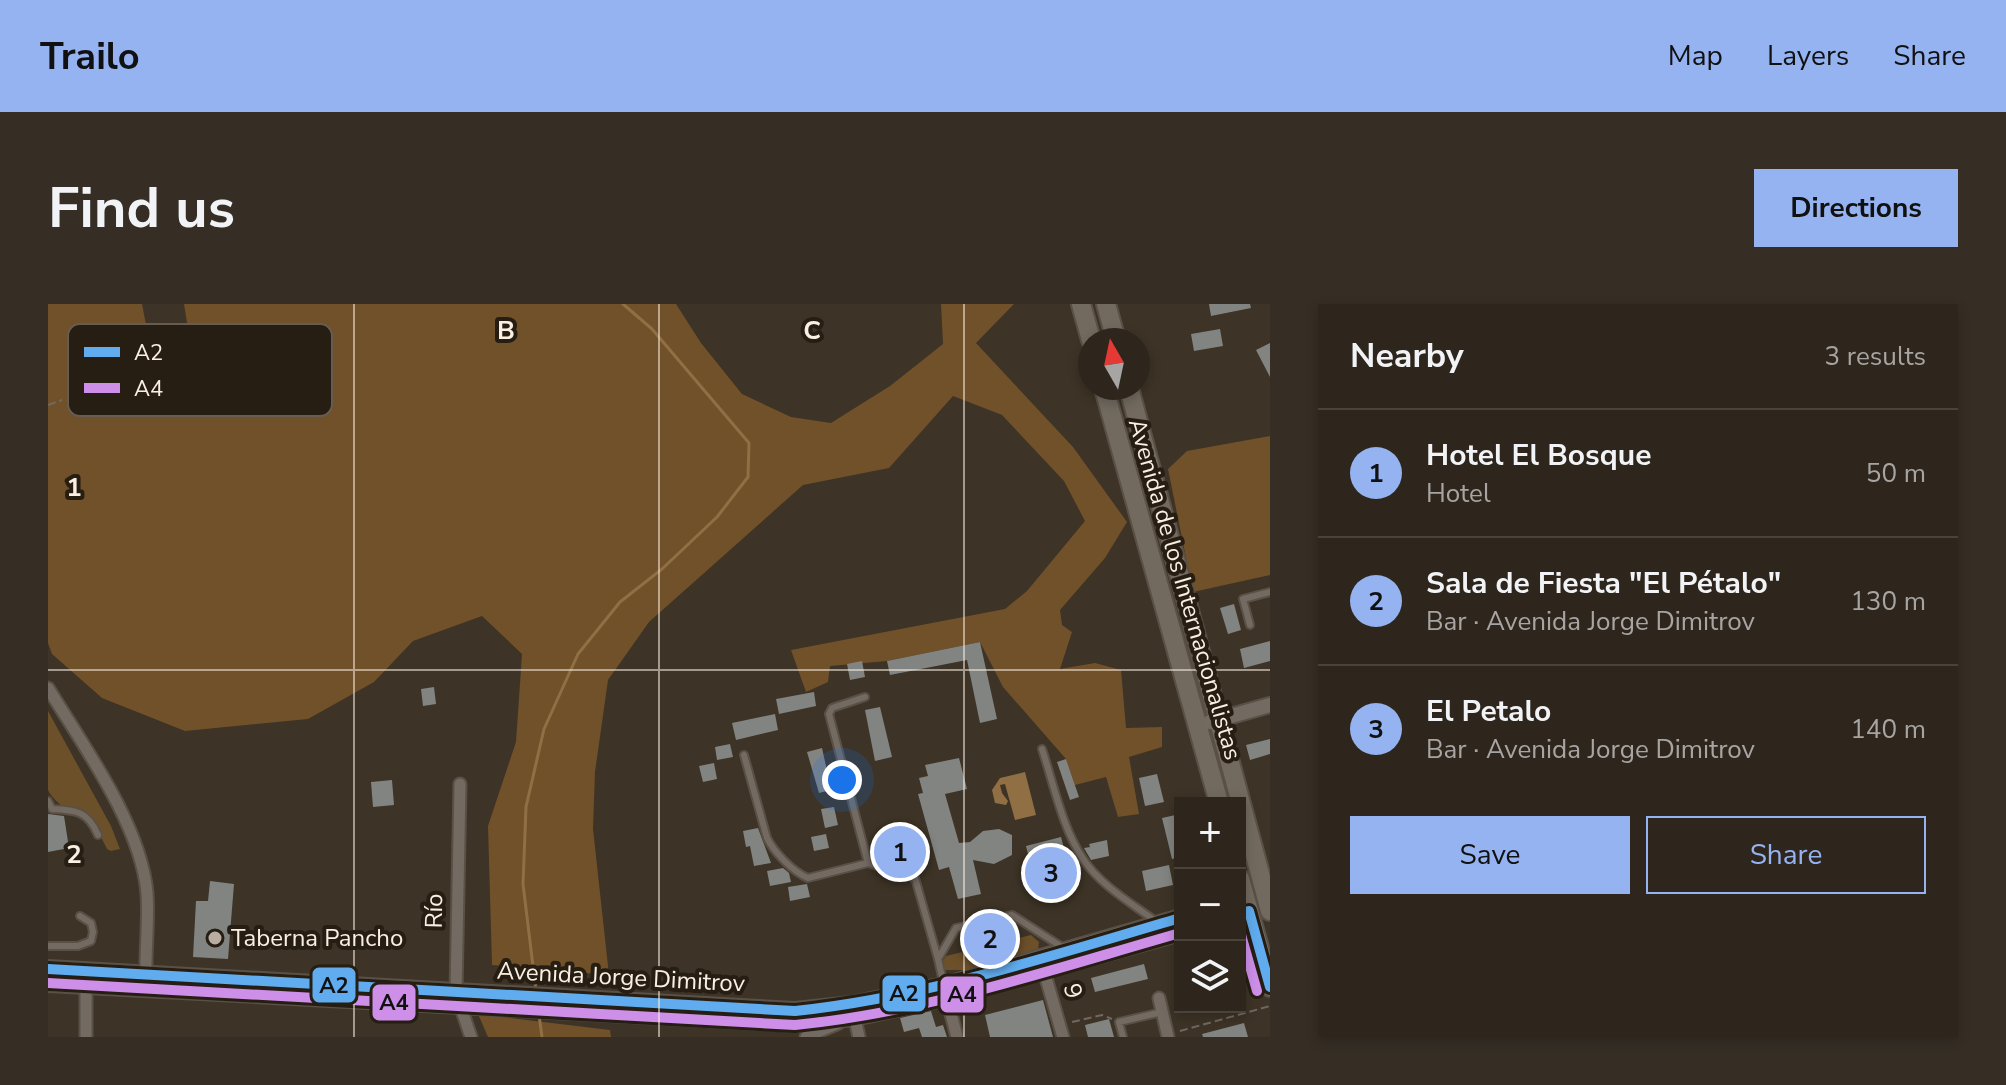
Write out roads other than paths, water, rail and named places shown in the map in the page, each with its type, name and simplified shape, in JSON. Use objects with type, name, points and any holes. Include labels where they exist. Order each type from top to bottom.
[{"type":"highway","points":[[1081,304],[1088,328]]},
{"type":"highway","points":[[1106,304],[1113,328]]},
{"type":"highway","name":"Avenida de los Internacionalistas","points":[[1107,400],[1217,797]]},
{"type":"highway","name":"Avenida de los Internacionalistas","points":[[1132,400],[1269,906]]},
{"type":"highway","points":[[1246,912],[1270,987]]},
{"type":"main road","points":[[1246,906],[1269,906]]},
{"type":"main road","name":"Avenida Jorge Dimitrov","points":[[1042,964],[1067,951],[1174,920]]},
{"type":"main road","name":"Avenida Jorge Dimitrov","points":[[48,969],[86,978],[565,1004],[798,1023],[945,992],[1042,964],[1174,933]]},
{"type":"main road","name":"Avenida Jorge Dimitrov","points":[[48,983],[86,978]]},
{"type":"street","points":[[48,688],[106,783],[135,842],[147,892],[146,982]]},
{"type":"street","points":[[1198,725],[1270,705]]},
{"type":"street","name":"Río","points":[[460,784],[458,999],[471,1037]]},
{"type":"street","name":"9","points":[[1042,964],[1061,1031]]},
{"type":"street","points":[[86,978],[86,1037]]},
{"type":"street","points":[[945,992],[957,1037]]},
{"type":"street","points":[[1159,998],[1168,1036]]},
{"type":"street","points":[[806,1037],[853,1011],[859,1037]]},
{"type":"lane","points":[[1250,625],[1243,599],[1270,592]]},
{"type":"lane","points":[[865,697],[832,708],[829,714],[868,863]]},
{"type":"lane","points":[[1042,749],[1069,832],[1084,860],[1103,881],[1160,924]]},
{"type":"lane","points":[[744,755],[769,843],[800,875],[817,877],[868,863],[915,878],[945,992]]},
{"type":"lane","points":[[48,801],[50,810],[77,810],[93,823],[98,835]]},
{"type":"lane","points":[[938,959],[956,928],[1012,915],[1067,951]]},
{"type":"lane","points":[[48,946],[88,943],[93,932],[91,923],[80,916]]},
{"type":"lane","points":[[1123,1037],[1119,1022],[1162,1012]]},
{"type":"waterway","points":[[536,991],[523,884],[526,807],[544,729],[578,654],[620,602],[662,569],[717,517],[748,477],[749,443],[652,329],[623,304]]},
{"type":"waterway","points":[[539,1015],[542,1037]]},
{"type":"place","name":"Hotel El Bosque","points":[[900,852]]},
{"type":"place","name":"El Petalo","points":[[1051,873]]},
{"type":"place","name":"Taberna Pancho","points":[[215,938]]},
{"type":"place","name":"Sala de Fiesta \"El Pétalo\"","points":[[990,939]]}]
